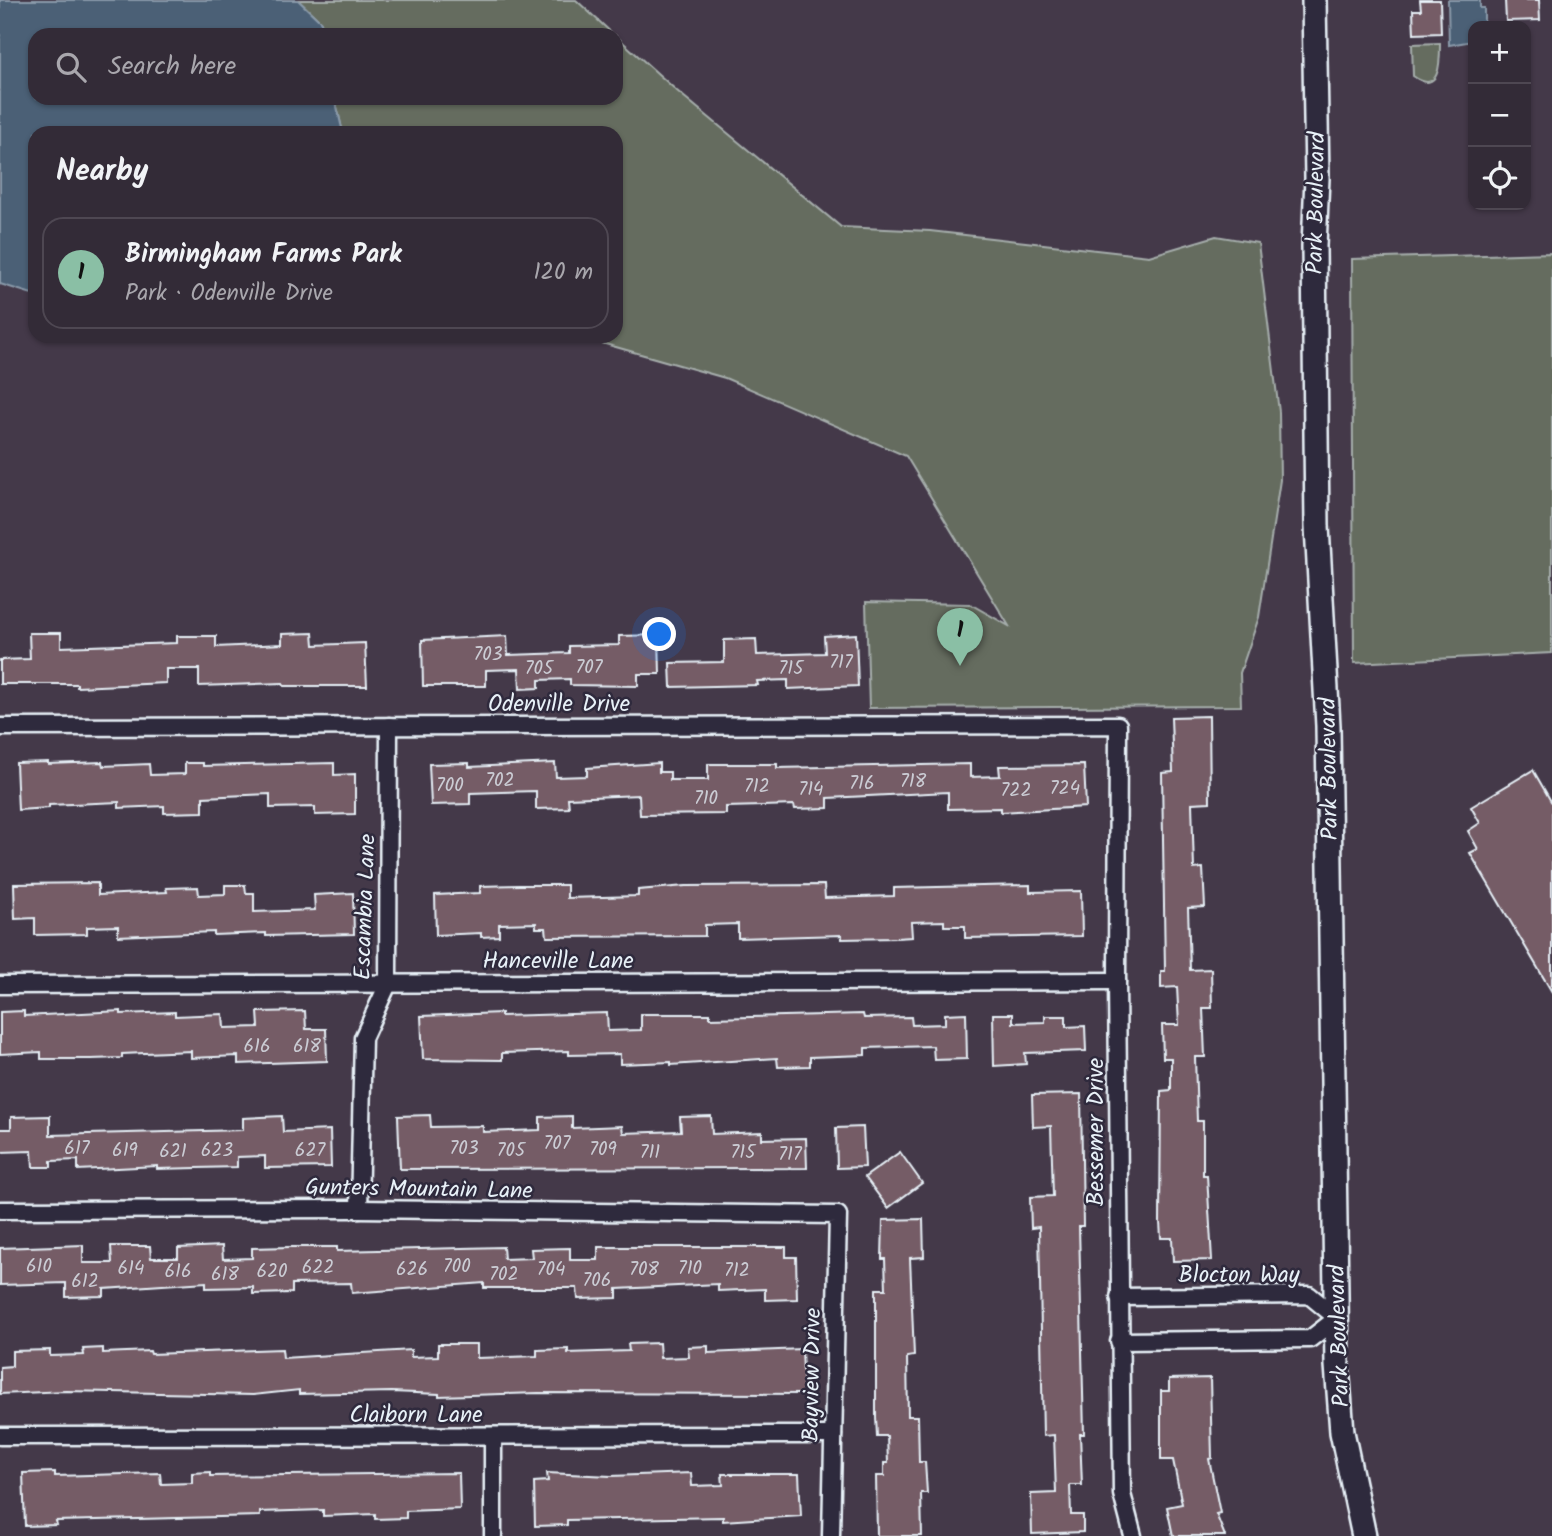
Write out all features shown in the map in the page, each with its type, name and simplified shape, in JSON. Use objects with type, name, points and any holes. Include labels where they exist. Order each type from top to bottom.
[{"type":"main road","name":"Park Boulevard","points":[[1314,0],[1317,526],[1328,726],[1337,1318],[1342,1432],[1364,1536]]},
{"type":"street","name":"Odenville Drive","points":[[0,727],[1118,725]]},
{"type":"street","name":"Bessemer Drive","points":[[1118,725],[1119,1341],[1122,1494],[1133,1536]]},
{"type":"street","name":"Escambia Lane","points":[[359,1209],[363,1038],[388,984],[389,726]]},
{"type":"street","name":"Hanceville Lane","points":[[0,985],[1117,981]]},
{"type":"street","name":"Gunters Mountain Lane","points":[[0,1210],[359,1209],[838,1215]]},
{"type":"street","name":"Bayview Drive","points":[[831,1536],[838,1215]]},
{"type":"street","name":"Blocton Way","points":[[1119,1297],[1309,1296],[1337,1318]]},
{"type":"street","points":[[1119,1341],[1310,1339],[1337,1318]]},
{"type":"street","name":"Claiborn Lane","points":[[0,1436],[833,1435]]},
{"type":"street","points":[[493,1437],[493,1536]]},
{"type":"green space","points":[[298,0],[576,0],[606,28],[322,28],[321,22]]},
{"type":"green space","points":[[623,42],[677,91],[841,227],[930,231],[1149,256],[1216,236],[1258,243],[1279,412],[1280,480],[1259,617],[1240,673],[1241,706],[869,708],[866,602],[970,604],[1009,626],[906,456],[725,378],[602,343],[623,343],[623,126],[341,126],[337,105],[623,105]]},
{"type":"green space","points":[[1440,43],[1439,66],[1434,79],[1429,82],[1422,81],[1413,76],[1412,44]]},
{"type":"green space","points":[[1552,253],[1552,653],[1354,663],[1352,259]]},
{"type":"water","points":[[0,0],[298,0],[321,22],[322,28],[28,28],[28,105],[337,105],[341,126],[28,126],[28,293],[0,284]]},
{"type":"water","points":[[1448,0],[1480,0],[1480,8],[1484,8],[1484,21],[1468,21],[1468,42],[1449,45]]},
{"type":"building","points":[[1420,0],[1440,0],[1441,33],[1414,34],[1413,10],[1421,10]]},
{"type":"building","points":[[1505,0],[1539,0],[1540,20],[1506,21]]},
{"type":"building","points":[[29,633],[61,633],[61,647],[177,643],[177,636],[216,636],[216,647],[282,644],[282,634],[313,633],[314,645],[365,643],[367,686],[284,686],[283,683],[199,686],[199,669],[166,669],[166,683],[77,687],[77,684],[0,684],[0,660],[30,659]]},
{"type":"building","points":[[856,634],[858,686],[788,689],[788,680],[757,681],[758,685],[671,687],[670,663],[724,662],[724,640],[756,639],[757,655],[825,653],[824,636]]},
{"type":"building","points":[[659,635],[660,674],[638,674],[638,686],[570,685],[570,679],[539,680],[539,688],[520,689],[519,669],[486,670],[486,686],[423,686],[422,640],[507,636],[508,655],[569,653],[569,646],[619,645],[619,636]]},
{"type":"building","points":[[1209,716],[1210,802],[1192,803],[1194,869],[1203,868],[1205,907],[1188,908],[1190,970],[1211,969],[1212,1008],[1203,1008],[1205,1057],[1195,1057],[1197,1121],[1203,1121],[1203,1175],[1207,1175],[1212,1260],[1173,1261],[1172,1238],[1161,1238],[1160,1222],[1161,1091],[1171,1090],[1171,1058],[1163,1058],[1162,1025],[1179,1025],[1177,987],[1161,988],[1161,971],[1165,971],[1162,773],[1173,772],[1171,717]]},
{"type":"building","points":[[102,762],[103,766],[149,764],[150,775],[185,774],[185,763],[203,763],[203,766],[334,763],[334,775],[355,774],[355,814],[315,815],[315,807],[270,808],[270,794],[203,797],[203,812],[164,813],[164,806],[119,808],[119,802],[49,805],[49,808],[18,810],[16,763]]},
{"type":"building","points":[[469,763],[469,767],[555,763],[556,777],[587,776],[587,768],[659,763],[659,772],[670,772],[670,780],[708,780],[708,764],[777,764],[777,768],[970,764],[970,777],[1000,776],[999,766],[1084,765],[1086,807],[1001,812],[1001,808],[948,809],[948,792],[828,798],[828,808],[795,809],[794,805],[726,807],[726,814],[640,815],[639,795],[568,798],[569,808],[536,809],[536,791],[470,793],[470,804],[431,805],[429,764]]},
{"type":"building","points":[[1533,770],[1552,803],[1552,992],[1470,853],[1478,849],[1468,831],[1480,823],[1471,807]]},
{"type":"building","points":[[98,883],[98,895],[167,892],[166,888],[198,887],[199,895],[225,894],[225,885],[245,885],[246,893],[254,893],[254,912],[315,910],[314,895],[353,893],[354,934],[266,936],[266,933],[214,935],[214,932],[118,936],[118,926],[87,927],[87,934],[35,935],[35,918],[15,919],[14,884]]},
{"type":"building","points":[[567,885],[567,898],[638,896],[638,890],[686,886],[824,885],[825,898],[894,896],[894,888],[1030,885],[1030,892],[1081,891],[1082,936],[965,938],[965,926],[944,926],[944,921],[911,922],[912,937],[896,938],[842,939],[842,935],[738,938],[738,924],[705,925],[705,936],[547,937],[546,928],[536,928],[536,923],[499,924],[499,936],[481,937],[481,933],[436,935],[435,895],[480,893],[480,886]]},
{"type":"building","points":[[24,1011],[24,1016],[121,1011],[121,1014],[175,1012],[175,1016],[223,1014],[224,1028],[259,1027],[258,1012],[305,1011],[306,1029],[326,1029],[327,1061],[238,1064],[238,1056],[191,1058],[191,1051],[122,1054],[122,1058],[91,1059],[41,1059],[41,1052],[0,1054],[0,1012]]},
{"type":"building","points":[[501,1013],[501,1016],[607,1013],[608,1031],[641,1030],[641,1014],[710,1014],[710,1018],[863,1014],[864,1018],[911,1017],[912,1025],[945,1024],[945,1014],[966,1013],[967,1059],[934,1060],[933,1046],[865,1048],[865,1055],[810,1057],[810,1066],[778,1067],[777,1058],[671,1065],[671,1062],[620,1064],[620,1054],[569,1055],[569,1051],[502,1053],[502,1060],[423,1059],[421,1016]]},
{"type":"building","points":[[993,1014],[1013,1014],[1013,1023],[1045,1022],[1045,1016],[1066,1016],[1066,1027],[1085,1026],[1086,1051],[1025,1053],[1026,1064],[994,1066]]},
{"type":"building","points":[[1081,1094],[1083,1226],[1079,1226],[1084,1434],[1080,1434],[1082,1485],[1070,1485],[1071,1515],[1083,1515],[1083,1532],[1032,1534],[1031,1494],[1056,1493],[1054,1435],[1043,1436],[1039,1227],[1031,1228],[1030,1197],[1053,1196],[1051,1126],[1033,1127],[1032,1095]]},
{"type":"building","points":[[430,1115],[431,1127],[483,1126],[483,1132],[540,1130],[540,1117],[572,1116],[572,1128],[622,1126],[623,1133],[681,1131],[680,1117],[711,1116],[712,1134],[762,1132],[762,1139],[806,1138],[807,1168],[400,1169],[398,1116]]},
{"type":"building","points":[[50,1116],[50,1135],[243,1130],[243,1118],[282,1116],[283,1132],[330,1130],[331,1167],[265,1168],[265,1156],[237,1157],[237,1167],[157,1169],[157,1166],[78,1170],[78,1160],[51,1161],[51,1167],[33,1167],[32,1151],[0,1152],[0,1129],[11,1129],[11,1117]]},
{"type":"building","points":[[863,1127],[865,1167],[837,1168],[836,1128]]},
{"type":"building","points":[[900,1152],[922,1183],[888,1208],[865,1177]]},
{"type":"building","points":[[923,1219],[924,1257],[910,1258],[914,1356],[907,1357],[908,1416],[918,1416],[919,1462],[925,1462],[927,1493],[921,1493],[922,1536],[877,1536],[876,1476],[884,1476],[884,1463],[888,1463],[887,1436],[877,1436],[876,1417],[876,1289],[886,1289],[885,1259],[882,1259],[883,1220]]},
{"type":"building","points":[[83,1245],[83,1263],[112,1263],[111,1246],[150,1246],[151,1258],[178,1258],[178,1248],[222,1246],[223,1259],[252,1258],[252,1248],[337,1247],[337,1251],[503,1247],[504,1259],[532,1258],[531,1249],[570,1248],[570,1260],[598,1260],[598,1247],[786,1247],[786,1257],[796,1257],[797,1299],[765,1300],[765,1289],[718,1291],[718,1284],[617,1289],[617,1298],[578,1299],[577,1288],[484,1288],[484,1283],[352,1293],[351,1283],[292,1284],[292,1293],[253,1294],[253,1287],[206,1288],[206,1282],[104,1289],[104,1296],[66,1297],[66,1283],[0,1285],[0,1248]]},
{"type":"building","points":[[659,1343],[660,1358],[689,1357],[688,1347],[708,1346],[708,1353],[802,1349],[804,1394],[538,1393],[439,1396],[392,1392],[299,1394],[299,1390],[253,1395],[66,1391],[0,1394],[0,1367],[12,1366],[12,1351],[50,1350],[50,1356],[84,1355],[83,1349],[103,1348],[103,1353],[150,1351],[151,1354],[282,1349],[283,1358],[411,1350],[411,1357],[438,1356],[438,1344],[477,1344],[477,1358],[537,1356],[537,1350],[568,1349],[568,1353],[629,1351],[628,1344]]},
{"type":"building","points":[[1210,1378],[1212,1458],[1209,1459],[1220,1513],[1216,1514],[1225,1536],[1173,1536],[1167,1507],[1182,1504],[1173,1460],[1161,1460],[1161,1391],[1169,1391],[1169,1379]]},
{"type":"building","points":[[55,1472],[55,1476],[160,1473],[161,1484],[192,1483],[192,1473],[210,1472],[210,1476],[459,1473],[460,1509],[406,1511],[406,1518],[375,1519],[375,1514],[323,1516],[323,1510],[260,1512],[260,1516],[56,1521],[57,1525],[25,1526],[23,1473]]},
{"type":"building","points":[[547,1473],[611,1476],[691,1473],[692,1486],[723,1485],[722,1474],[799,1474],[801,1516],[723,1521],[723,1517],[567,1520],[567,1525],[535,1526],[534,1482],[548,1481]]},
{"type":"place","name":"Birmingham Farms Park","points":[[960,666]]}]
